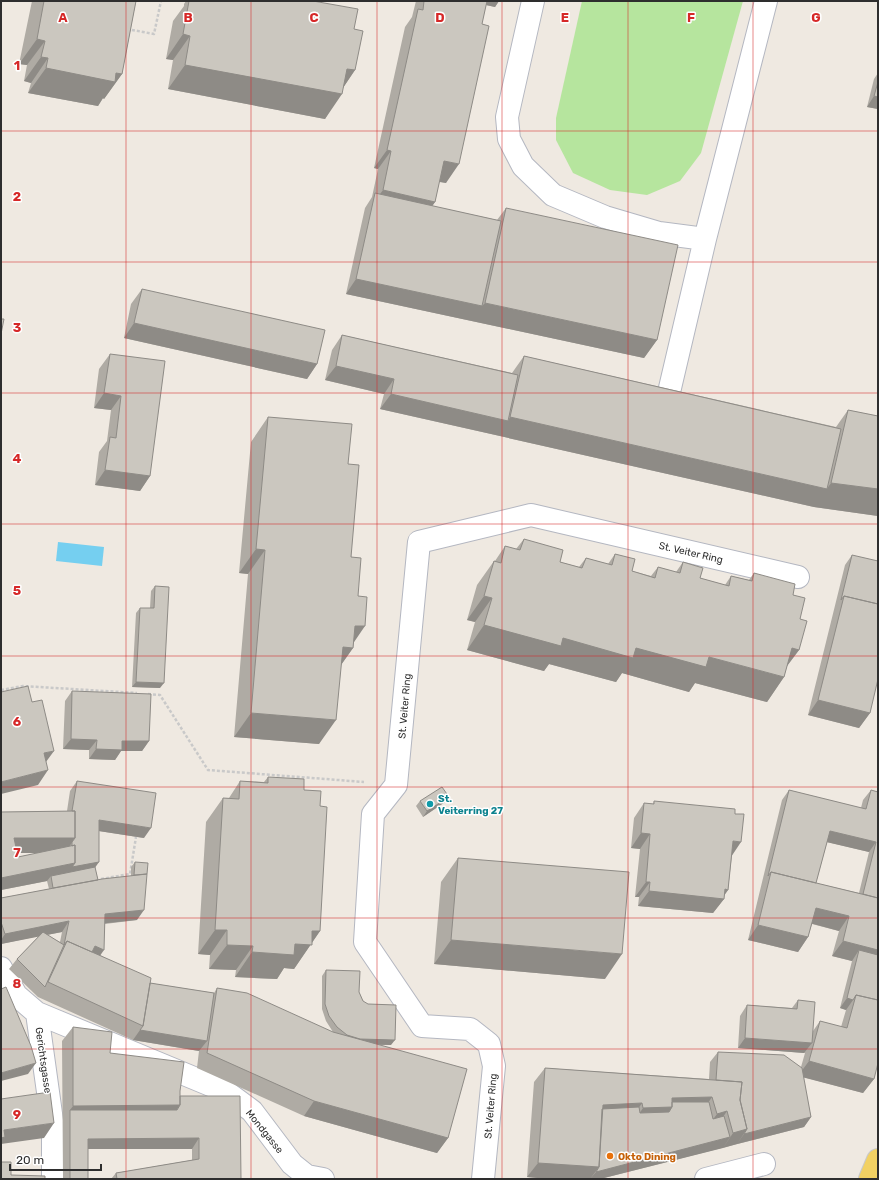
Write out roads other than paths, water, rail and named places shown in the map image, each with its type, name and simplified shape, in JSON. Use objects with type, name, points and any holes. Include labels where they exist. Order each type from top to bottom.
[{"type":"main road","points":[[870,1179],[878,1160]]},
{"type":"street","points":[[533,1],[507,117],[509,139],[523,166],[553,195],[605,218],[659,233],[705,239]]},
{"type":"street","points":[[670,388],[705,239],[766,1]]},
{"type":"street","name":"St. Veiter Ring","points":[[484,1179],[494,1066],[489,1044],[470,1029],[422,1026],[365,942],[373,814],[396,785],[419,542],[531,515],[798,577]]},
{"type":"street","name":"Mondgasse","points":[[1,968],[16,995],[37,1012],[225,1092],[252,1111],[292,1164],[307,1176],[323,1179]]},
{"type":"street","name":"Gerichtsgasse","points":[[37,1012],[53,1128],[53,1179]]},
{"type":"street","points":[[706,1179],[764,1164]]},
{"type":"water","points":[[58,542],[104,547],[102,566],[56,561]]},
{"type":"place","name":"St. Veiterring 27","points":[[430,804]]},
{"type":"place","name":"Okto Dining","points":[[610,1156]]}]
